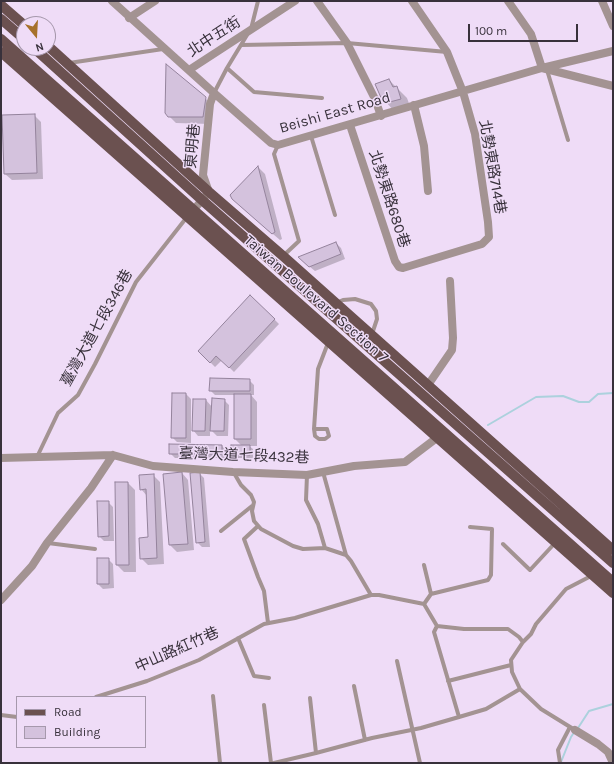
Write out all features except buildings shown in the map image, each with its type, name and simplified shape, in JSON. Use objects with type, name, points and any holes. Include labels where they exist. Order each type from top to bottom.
[{"type":"main road","points":[[1,5],[16,18]]},
{"type":"main road","points":[[1,19],[16,32]]},
{"type":"main road","name":"Taiwan Boulevard Section 7","points":[[1,38],[142,163],[190,213],[329,340],[355,358],[438,437],[555,542],[597,573],[613,582]]},
{"type":"main road","name":"Taiwan Boulevard Section 7","points":[[1,52],[190,213],[355,358],[597,573],[613,593]]},
{"type":"main road","name":"Taiwan Boulevard Section 7","points":[[56,54],[209,192],[613,550]]},
{"type":"main road","name":"Taiwan Boulevard Section 7","points":[[43,56],[202,200],[613,563]]},
{"type":"street","name":"Beishi East Road","points":[[112,1],[129,18],[271,143],[278,145],[381,116],[414,105],[613,51]]},
{"type":"street","points":[[129,18],[154,1]]},
{"type":"street","name":"北中五街","points":[[189,70],[295,1]]},
{"type":"street","points":[[317,1],[347,42],[375,99],[381,116]]},
{"type":"street","points":[[412,1],[447,52],[462,92]]},
{"type":"street","points":[[508,1],[531,34],[545,69],[613,86]]},
{"type":"street","points":[[602,1],[613,26]]},
{"type":"street","name":"北勢東路714巷","points":[[462,92],[475,134],[488,222],[489,237],[482,244]]},
{"type":"street","name":"東明巷","points":[[209,192],[203,175],[210,104],[214,93]]},
{"type":"street","points":[[414,105],[424,146],[428,191]]},
{"type":"street","name":"北勢東路680巷","points":[[350,125],[395,262],[399,267],[403,268],[482,244]]},
{"type":"street","points":[[190,213],[209,192]]},
{"type":"street","points":[[428,385],[452,350],[453,338],[450,281]]},
{"type":"street","name":"臺灣大道七段432巷","points":[[113,455],[153,466],[233,472],[307,474],[354,466],[405,462],[438,437]]},
{"type":"street","points":[[1,458],[113,455]]},
{"type":"street","points":[[1,600],[32,566],[47,543],[90,488],[113,455]]},
{"type":"street","points":[[572,729],[598,744],[608,752],[613,763]]},
{"type":"lane","points":[[214,93],[250,30],[258,1]]},
{"type":"lane","points":[[241,45],[347,42],[447,52]]},
{"type":"lane","points":[[67,64],[164,49]]},
{"type":"lane","points":[[227,68],[254,92],[322,98]]},
{"type":"lane","points":[[545,69],[568,140]]},
{"type":"lane","points":[[311,136],[335,215]]},
{"type":"lane","points":[[278,145],[274,154],[299,241],[283,256]]},
{"type":"lane","name":"臺灣大道七段346巷","points":[[37,457],[58,413],[78,395],[136,282],[190,213]]},
{"type":"lane","points":[[328,311],[336,303],[343,300],[355,299],[371,304],[376,311],[377,319],[371,335],[355,358]]},
{"type":"lane","points":[[314,429],[318,369],[329,340]]},
{"type":"lane","points":[[233,472],[241,485],[251,495],[254,502],[252,511],[254,521],[261,529],[293,546],[303,549],[325,548],[346,555],[352,561],[371,595]]},
{"type":"lane","points":[[322,472],[346,555]]},
{"type":"lane","points":[[307,474],[306,500],[318,524],[325,548]]},
{"type":"lane","points":[[221,531],[253,505]]},
{"type":"lane","points":[[258,526],[244,539],[264,591],[268,623]]},
{"type":"lane","points":[[437,626],[424,604],[431,594],[488,580],[491,575],[492,529],[470,527]]},
{"type":"lane","points":[[503,544],[530,570],[555,542]]},
{"type":"lane","points":[[47,543],[95,550]]},
{"type":"lane","points":[[560,763],[558,750],[572,729],[541,709],[520,689],[512,672],[511,660],[523,642],[531,634],[536,624],[566,589],[613,563]]},
{"type":"lane","points":[[424,565],[431,594]]},
{"type":"lane","name":"中山路紅竹巷","points":[[99,696],[199,660],[264,624],[295,618],[371,595],[391,596],[424,604]]},
{"type":"lane","points":[[437,626],[508,629],[523,642]]},
{"type":"lane","points":[[437,626],[434,632],[459,717]]},
{"type":"lane","points":[[238,638],[254,676],[269,678]]},
{"type":"lane","points":[[397,661],[420,763]]},
{"type":"lane","points":[[448,681],[511,665]]},
{"type":"lane","points":[[354,686],[365,740]]},
{"type":"lane","points":[[264,705],[272,763],[316,754],[365,740],[412,730],[486,709],[520,689]]},
{"type":"lane","points":[[213,696],[220,763]]},
{"type":"lane","points":[[310,698],[316,754]]},
{"type":"lane","points":[[1,715],[16,717]]},
{"type":"waterway","points":[[488,425],[536,397],[563,396],[579,402],[589,402],[598,394],[613,393]]},
{"type":"waterway","points":[[578,728],[589,711],[613,704]]},
{"type":"waterway","points":[[561,762],[575,731]]}]
